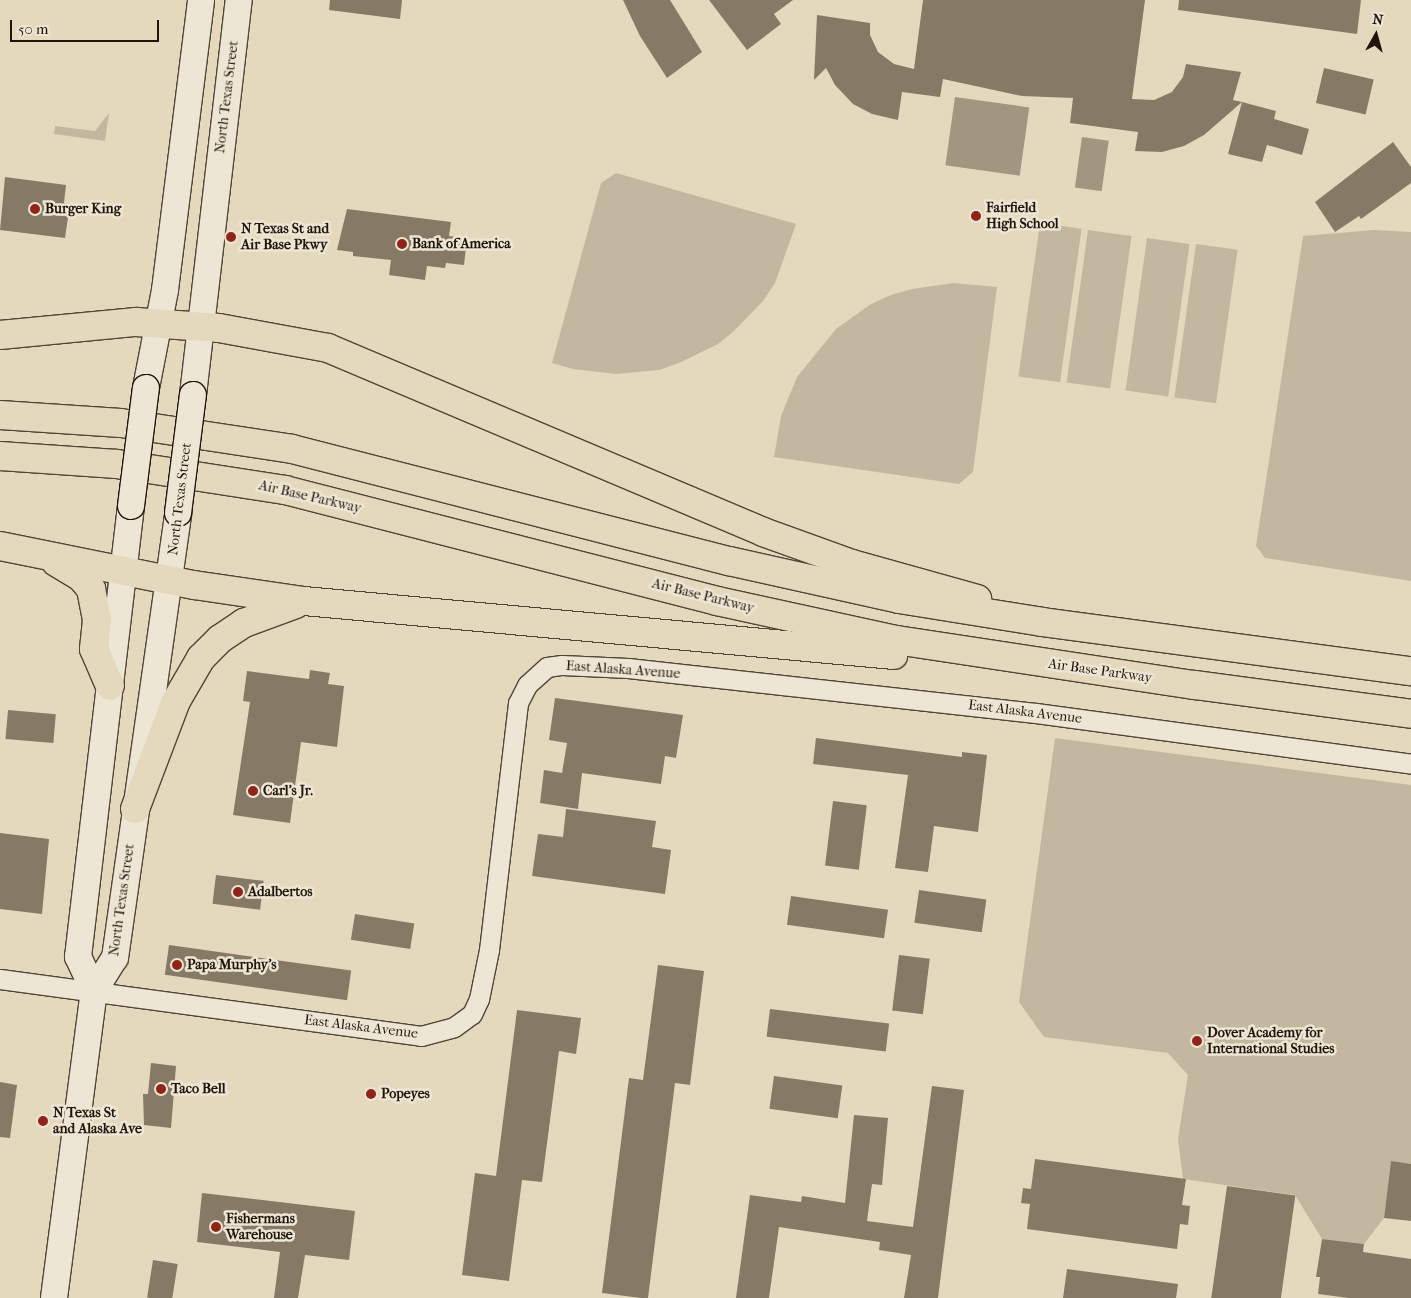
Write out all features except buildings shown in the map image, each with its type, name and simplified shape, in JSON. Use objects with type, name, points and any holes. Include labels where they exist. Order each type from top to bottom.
[{"type":"main road","points":[[94,991],[78,957],[146,388],[165,290],[201,0]]},
{"type":"main road","name":"North Texas Street","points":[[54,1298],[94,991],[116,958],[135,809],[178,513],[193,396],[199,326],[240,0]]},
{"type":"main road","points":[[0,335],[136,322],[199,326],[291,338],[328,348],[763,532],[852,564],[949,588],[1042,622]]},
{"type":"main road","points":[[0,414],[121,423],[292,450],[804,579],[899,599],[1042,622],[1411,671]]},
{"type":"main road","name":"Air Base Parkway","points":[[0,456],[117,464],[285,490],[806,622],[1035,662],[1411,714]]},
{"type":"main road","points":[[0,546],[169,580],[304,601],[933,659],[1035,662]]},
{"type":"main road","points":[[43,555],[81,577],[91,589],[97,620],[94,649],[110,686]]},
{"type":"main road","points":[[135,809],[176,701],[201,658],[220,639],[244,623],[304,601]]},
{"type":"street","name":"East Alaska Avenue","points":[[0,979],[421,1036],[454,1027],[472,1014],[476,1006],[489,950],[518,703],[527,685],[547,667],[562,665],[646,670],[1036,713],[1411,764]]},
{"type":"shaded area","points":[[955,97],[1029,107],[1020,176],[945,165]]},
{"type":"shaded area","points":[[109,113],[105,141],[54,134],[55,126],[95,131]]},
{"type":"shaded area","points":[[1082,137],[1109,141],[1102,191],[1075,188]]},
{"type":"shaded area","points":[[616,173],[796,224],[775,283],[763,301],[734,331],[718,344],[679,363],[659,370],[616,374],[573,369],[552,363],[601,183]]},
{"type":"shaded area","points":[[1040,223],[1082,229],[1060,382],[1018,376]]},
{"type":"shaded area","points":[[1088,230],[1132,236],[1110,389],[1067,383]]},
{"type":"shaded area","points":[[1374,230],[1411,232],[1411,581],[1265,558],[1256,546],[1303,236]]},
{"type":"shaded area","points":[[1147,238],[1190,244],[1168,396],[1126,391]]},
{"type":"shaded area","points":[[1196,244],[1238,250],[1216,403],[1174,397]]},
{"type":"shaded area","points":[[954,283],[997,287],[973,472],[959,484],[774,457],[781,416],[797,377],[836,329],[871,304],[891,295],[912,289]]},
{"type":"shaded area","name":"Dover Academy for International Studies","points":[[1055,738],[1411,785],[1411,1164],[1391,1162],[1384,1218],[1364,1244],[1322,1239],[1295,1195],[1183,1179],[1178,1139],[1188,1075],[1168,1053],[1044,1037],[1019,1002]]},
{"type":"place","name":"Burger King","points":[[35,209]]},
{"type":"place","name":"Fairfield High School","points":[[976,216]]},
{"type":"place","name":"N Texas St and Air Base Pkwy","points":[[231,237]]},
{"type":"place","name":"Bank of America","points":[[402,244]]},
{"type":"place","name":"Carl's Jr.","points":[[253,791]]},
{"type":"place","name":"Adalbertos","points":[[238,892]]},
{"type":"place","name":"Papa Murphy's","points":[[177,965]]},
{"type":"place","name":"Dover Academy for International Studies","points":[[1197,1041]]},
{"type":"place","name":"Taco Bell","points":[[161,1089]]},
{"type":"place","name":"Popeyes","points":[[371,1094]]},
{"type":"place","name":"N Texas St and Alaska Ave","points":[[43,1121]]},
{"type":"place","name":"Fishermans Warehouse","points":[[216,1227]]}]
